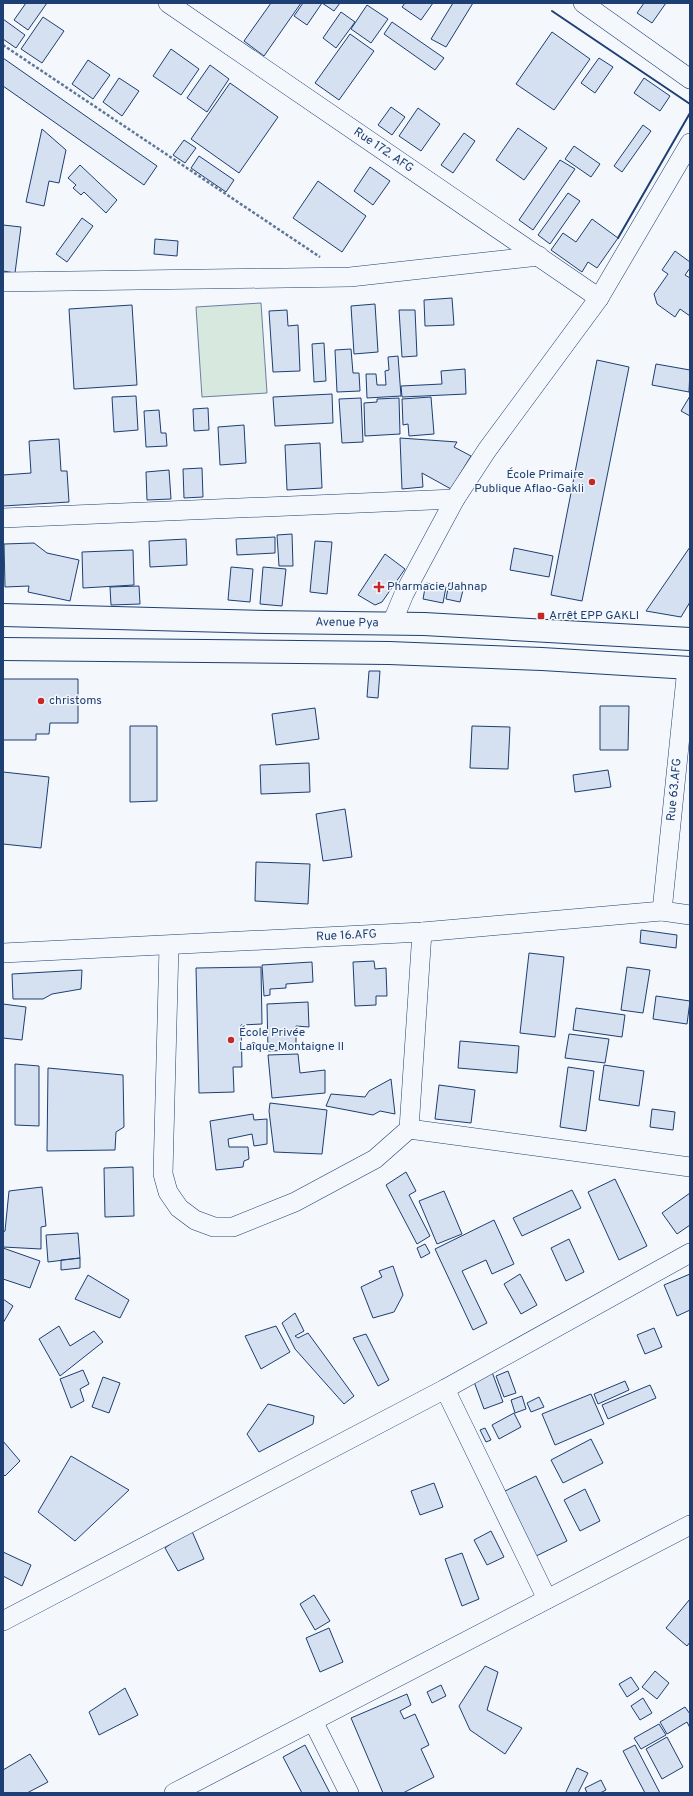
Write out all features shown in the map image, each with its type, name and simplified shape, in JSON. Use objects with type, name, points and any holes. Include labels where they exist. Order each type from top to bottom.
[{"type":"main road","name":"Avenue Pya","points":[[3,615],[268,622],[392,623],[541,629],[690,639]]},
{"type":"main road","points":[[390,653],[392,623]]},
{"type":"main road","points":[[3,649],[390,653],[542,659],[688,668],[690,646]]},
{"type":"street","name":"Rue 172. AFG","points":[[168,3],[599,298]]},
{"type":"street","points":[[583,3],[690,80]]},
{"type":"street","points":[[392,623],[404,594],[455,499],[487,450],[599,298],[690,143]]},
{"type":"street","points":[[3,282],[350,277],[539,256]]},
{"type":"street","points":[[3,518],[455,499]]},
{"type":"street","name":"Rue 63.AFG","points":[[662,911],[688,668]]},
{"type":"street","name":"Rue 16.AFG","points":[[3,953],[169,946],[422,932],[662,911],[690,915]]},
{"type":"street","points":[[169,946],[163,1174],[168,1192],[180,1208],[195,1220],[214,1227],[233,1227],[295,1202],[375,1159],[409,1129],[422,932]]},
{"type":"street","points":[[409,1129],[690,1167]]},
{"type":"street","points":[[3,1621],[445,1389],[690,1254]]},
{"type":"street","points":[[445,1389],[547,1599]]},
{"type":"street","points":[[174,1793],[690,1525]]},
{"type":"street","points":[[312,1721],[349,1793]]},
{"type":"path","points":[[3,44],[350,277]]},
{"type":"shaded area","points":[[261,303],[267,393],[202,397],[196,307]]},
{"type":"building","points":[[26,3],[47,3],[28,30],[14,20]]},
{"type":"building","points":[[271,3],[301,3],[264,56],[244,41]]},
{"type":"building","points":[[303,3],[322,3],[307,25],[294,16]]},
{"type":"building","points":[[322,3],[340,3],[334,11]]},
{"type":"building","points":[[405,3],[433,3],[421,20],[402,7]]},
{"type":"building","points":[[453,3],[473,3],[446,47],[431,39]]},
{"type":"building","points":[[644,3],[666,3],[652,23],[637,13]]},
{"type":"building","points":[[367,5],[388,19],[371,43],[351,29]]},
{"type":"building","points":[[341,12],[355,22],[336,48],[323,38]]},
{"type":"building","points":[[43,17],[64,31],[42,63],[21,49]]},
{"type":"building","points":[[3,19],[25,35],[16,48],[3,39]]},
{"type":"building","points":[[392,22],[444,58],[435,70],[384,34]]},
{"type":"building","points":[[552,32],[590,59],[554,110],[516,84]]},
{"type":"building","points":[[350,34],[374,51],[339,100],[315,83]]},
{"type":"building","points":[[171,49],[199,69],[181,95],[153,76]]},
{"type":"building","points":[[3,58],[157,166],[144,185],[3,86]]},
{"type":"building","points":[[599,58],[613,67],[595,93],[581,83]]},
{"type":"building","points":[[88,60],[110,75],[93,99],[72,84]]},
{"type":"building","points":[[210,65],[229,79],[207,112],[187,98]]},
{"type":"building","points":[[119,78],[139,91],[122,116],[103,102]]},
{"type":"building","points":[[644,78],[670,96],[660,111],[634,93]]},
{"type":"building","points":[[230,83],[278,117],[239,173],[191,139]]},
{"type":"building","points":[[391,107],[405,117],[392,135],[378,125]]},
{"type":"building","points":[[418,108],[440,124],[421,151],[399,136]]},
{"type":"building","points":[[643,125],[651,131],[622,172],[614,166]]},
{"type":"building","points":[[518,128],[547,148],[524,180],[496,160]]},
{"type":"building","points":[[42,129],[66,150],[59,183],[49,181],[44,206],[26,202]]},
{"type":"building","points":[[464,133],[475,141],[453,173],[441,165]]},
{"type":"building","points":[[184,140],[196,148],[185,163],[173,155]]},
{"type":"building","points":[[574,146],[600,164],[591,177],[565,159]]},
{"type":"building","points":[[199,156],[234,180],[226,192],[191,168]]},
{"type":"building","points":[[560,160],[575,169],[533,230],[519,220]]},
{"type":"building","points":[[80,165],[117,200],[106,213],[84,192],[81,195],[73,188],[76,185],[68,178]]},
{"type":"building","points":[[370,167],[390,181],[373,205],[354,191]]},
{"type":"building","points":[[318,181],[366,216],[342,252],[293,218]]},
{"type":"building","points":[[568,193],[580,201],[550,244],[538,235]]},
{"type":"building","points":[[82,218],[93,226],[67,262],[56,254]]},
{"type":"building","points":[[592,219],[618,238],[597,268],[588,262],[582,272],[551,250],[563,233],[576,242]]},
{"type":"building","points":[[3,225],[21,227],[15,273],[3,271]]},
{"type":"building","points":[[155,239],[178,241],[177,256],[154,254]]},
{"type":"building","points":[[675,251],[690,262],[690,268],[685,275],[690,278],[690,316],[680,309],[675,317],[657,304],[654,294],[668,274],[662,270]]},
{"type":"building","points":[[452,298],[454,325],[425,326],[424,300]]},
{"type":"building","points":[[375,304],[378,352],[354,354],[351,306]]},
{"type":"building","points":[[132,305],[137,385],[74,389],[69,309]]},
{"type":"building","points":[[287,310],[288,326],[298,325],[300,371],[273,372],[269,311]]},
{"type":"building","points":[[399,310],[415,310],[417,356],[402,357]]},
{"type":"building","points":[[324,343],[326,381],[314,382],[312,344]]},
{"type":"building","points":[[351,349],[353,373],[359,373],[360,391],[337,392],[335,350]]},
{"type":"building","points":[[398,356],[401,396],[367,398],[366,374],[376,374],[377,385],[386,385],[385,371],[389,370],[388,357]]},
{"type":"building","points":[[597,360],[629,367],[582,601],[551,595]]},
{"type":"building","points":[[656,364],[690,370],[689,392],[652,385]]},
{"type":"building","points":[[465,369],[466,394],[402,397],[401,386],[442,384],[441,371]]},
{"type":"building","points":[[332,394],[333,423],[275,426],[273,397]]},
{"type":"building","points":[[136,396],[138,430],[114,432],[112,397]]},
{"type":"building","points":[[690,396],[690,416],[681,411]]},
{"type":"building","points":[[431,397],[434,434],[409,436],[408,424],[403,425],[402,399]]},
{"type":"building","points":[[361,398],[363,442],[342,443],[339,399]]},
{"type":"building","points":[[399,398],[400,434],[365,436],[364,403],[377,402],[377,399]]},
{"type":"building","points":[[208,408],[209,430],[194,431],[193,409]]},
{"type":"building","points":[[159,410],[161,433],[166,433],[167,446],[146,447],[144,411]]},
{"type":"building","points":[[244,425],[246,463],[220,465],[218,427]]},
{"type":"building","points":[[400,438],[457,442],[454,447],[471,456],[451,489],[422,473],[423,487],[402,489]]},
{"type":"building","points":[[59,439],[61,471],[67,471],[69,502],[3,506],[3,475],[31,473],[29,441]]},
{"type":"building","points":[[320,443],[322,488],[287,490],[285,445]]},
{"type":"building","points":[[202,468],[203,497],[184,498],[183,469]]},
{"type":"building","points":[[169,470],[171,499],[147,500],[146,472]]},
{"type":"building","points":[[292,534],[293,566],[279,566],[277,535]]},
{"type":"building","points":[[275,537],[275,553],[237,555],[236,539]]},
{"type":"building","points":[[186,539],[187,565],[150,567],[149,541]]},
{"type":"building","points":[[315,541],[332,542],[327,594],[310,592]]},
{"type":"building","points":[[34,543],[47,553],[79,560],[70,601],[28,592],[29,586],[5,587],[4,544]]},
{"type":"building","points":[[690,547],[690,602],[681,617],[646,611]]},
{"type":"building","points":[[514,548],[553,556],[549,577],[510,570]]},
{"type":"building","points":[[133,550],[134,585],[83,588],[82,552]]},
{"type":"building","points":[[385,554],[405,569],[382,602],[375,605],[358,595]]},
{"type":"building","points":[[231,567],[253,569],[250,602],[228,600]]},
{"type":"building","points":[[263,567],[286,569],[282,606],[260,604]]},
{"type":"building","points":[[426,583],[446,587],[443,603],[423,599]]},
{"type":"building","points":[[449,583],[464,586],[460,602],[446,599]]},
{"type":"building","points":[[139,586],[140,604],[111,605],[110,587]]},
{"type":"building","points":[[369,671],[380,671],[378,698],[367,697]]},
{"type":"building","name":"christoms","points":[[3,679],[78,679],[78,723],[50,723],[49,734],[36,734],[36,740],[3,740]]},
{"type":"building","points":[[600,706],[629,706],[628,750],[600,750]]},
{"type":"building","points":[[315,708],[319,739],[276,745],[272,714]]},
{"type":"building","points":[[130,726],[157,726],[157,801],[130,802]]},
{"type":"building","points":[[472,726],[510,727],[508,769],[470,768]]},
{"type":"building","points":[[309,763],[310,792],[261,794],[260,765]]},
{"type":"building","points":[[608,770],[611,787],[575,792],[573,775]]},
{"type":"building","points":[[3,772],[49,777],[41,848],[3,844]]},
{"type":"building","points":[[345,809],[352,857],[323,861],[316,814]]},
{"type":"building","points":[[256,862],[310,864],[308,904],[255,901]]},
{"type":"building","points":[[641,930],[677,935],[676,948],[640,943]]},
{"type":"building","points":[[529,953],[564,957],[555,1037],[520,1033]]},
{"type":"building","points":[[374,961],[375,969],[386,968],[387,996],[376,996],[376,1005],[355,1006],[353,962]]},
{"type":"building","points":[[312,962],[313,982],[286,984],[286,988],[270,989],[270,995],[264,996],[262,965]]},
{"type":"building","name":"École Privée Laîque Montaigne II","points":[[261,967],[262,1024],[241,1025],[242,1067],[233,1067],[234,1092],[199,1093],[196,968]]},
{"type":"building","points":[[627,967],[650,970],[643,1013],[621,1010]]},
{"type":"building","points":[[82,970],[81,989],[52,994],[43,999],[13,999],[12,974]]},
{"type":"building","points":[[656,996],[690,1001],[687,1024],[653,1019]]},
{"type":"building","points":[[308,1002],[309,1027],[296,1026],[296,1050],[268,1051],[267,1004]]},
{"type":"building","points":[[3,1004],[26,1007],[22,1040],[3,1038]]},
{"type":"building","points":[[576,1008],[625,1015],[622,1037],[573,1030]]},
{"type":"building","points":[[569,1034],[609,1039],[605,1063],[565,1058]]},
{"type":"building","points":[[460,1041],[519,1046],[517,1073],[458,1068]]},
{"type":"building","points":[[298,1054],[300,1073],[325,1070],[325,1093],[272,1098],[268,1055]]},
{"type":"building","points":[[15,1064],[39,1066],[39,1126],[15,1125]]},
{"type":"building","points":[[604,1065],[644,1071],[639,1106],[599,1100]]},
{"type":"building","points":[[568,1067],[594,1071],[586,1131],[560,1127]]},
{"type":"building","points":[[48,1068],[123,1075],[124,1127],[116,1132],[115,1150],[47,1151]]},
{"type":"building","points":[[391,1079],[395,1114],[380,1111],[373,1115],[326,1106],[331,1094],[365,1097],[369,1091]]},
{"type":"building","points":[[439,1085],[475,1090],[471,1123],[435,1119]]},
{"type":"building","points":[[270,1103],[327,1110],[322,1154],[274,1152],[269,1111]]},
{"type":"building","points":[[652,1109],[675,1112],[673,1130],[650,1127]]},
{"type":"building","points":[[253,1114],[254,1120],[267,1119],[267,1144],[254,1146],[252,1134],[228,1139],[229,1147],[248,1147],[249,1159],[244,1161],[243,1167],[216,1170],[210,1121]]},
{"type":"building","points":[[133,1167],[134,1216],[105,1217],[104,1168]]},
{"type":"building","points":[[406,1172],[416,1191],[409,1195],[430,1236],[417,1244],[386,1185]]},
{"type":"building","points":[[615,1179],[647,1246],[619,1260],[588,1192]]},
{"type":"building","points":[[42,1187],[46,1226],[41,1227],[41,1249],[3,1247],[3,1232],[5,1231],[9,1191]]},
{"type":"building","points":[[572,1190],[581,1208],[522,1236],[513,1218]]},
{"type":"building","points":[[444,1191],[462,1234],[437,1244],[419,1201]]},
{"type":"building","points":[[690,1193],[690,1225],[677,1234],[662,1213]]},
{"type":"building","points":[[494,1220],[514,1264],[492,1274],[486,1260],[462,1271],[487,1323],[473,1330],[435,1249]]},
{"type":"building","points":[[78,1233],[80,1258],[48,1262],[46,1235]]},
{"type":"building","points":[[569,1239],[584,1272],[566,1281],[551,1248]]},
{"type":"building","points":[[425,1244],[430,1253],[421,1258],[417,1248]]},
{"type":"building","points":[[3,1248],[40,1261],[30,1288],[3,1279]]},
{"type":"building","points":[[80,1258],[80,1268],[61,1270],[61,1260]]},
{"type":"building","points":[[393,1266],[403,1295],[394,1312],[373,1318],[361,1287],[382,1277],[379,1271]]},
{"type":"building","points":[[520,1274],[537,1305],[521,1314],[504,1284]]},
{"type":"building","points":[[690,1274],[690,1310],[677,1316],[664,1285]]},
{"type":"building","points":[[88,1275],[129,1300],[120,1318],[75,1299]]},
{"type":"building","points":[[3,1299],[13,1306],[3,1323]]},
{"type":"building","points":[[295,1313],[304,1331],[295,1336],[298,1338],[308,1333],[354,1396],[344,1404],[295,1349],[282,1323]]},
{"type":"building","points":[[59,1326],[70,1346],[94,1331],[103,1342],[60,1376],[39,1339]]},
{"type":"building","points":[[276,1326],[290,1352],[261,1369],[245,1336]]},
{"type":"building","points":[[654,1328],[662,1347],[645,1354],[637,1335]]},
{"type":"building","points":[[366,1334],[389,1380],[378,1386],[353,1338]]},
{"type":"building","points":[[83,1370],[89,1384],[80,1389],[84,1401],[71,1408],[60,1379]]},
{"type":"building","points":[[508,1371],[516,1393],[504,1397],[496,1376]]},
{"type":"building","points":[[492,1372],[503,1402],[484,1409],[473,1379]]},
{"type":"building","points":[[103,1377],[120,1383],[109,1413],[92,1407]]},
{"type":"building","points":[[625,1381],[629,1390],[598,1404],[594,1394]]},
{"type":"building","points":[[650,1385],[656,1398],[608,1419],[602,1405]]},
{"type":"building","points":[[591,1394],[604,1424],[555,1445],[542,1414]]},
{"type":"building","points":[[522,1396],[526,1409],[515,1413],[511,1400]]},
{"type":"building","points":[[539,1397],[544,1407],[531,1412],[527,1403]]},
{"type":"building","points":[[268,1404],[314,1416],[313,1424],[259,1452],[247,1434]]},
{"type":"building","points":[[514,1413],[521,1427],[499,1439],[492,1425]]},
{"type":"building","points":[[485,1428],[491,1440],[486,1442],[480,1430]]},
{"type":"building","points":[[591,1439],[603,1463],[563,1483],[551,1460]]},
{"type":"building","points":[[3,1441],[20,1461],[5,1476],[3,1474]]},
{"type":"building","points":[[71,1456],[129,1490],[75,1541],[38,1512]]},
{"type":"building","points":[[536,1476],[567,1541],[532,1558],[501,1493]]},
{"type":"building","points":[[434,1483],[443,1507],[420,1515],[411,1491]]},
{"type":"building","points":[[585,1489],[600,1521],[580,1531],[564,1500]]},
{"type":"building","points":[[191,1529],[204,1559],[178,1571],[165,1548]]},
{"type":"building","points":[[491,1531],[504,1557],[487,1565],[474,1540]]},
{"type":"building","points":[[3,1552],[31,1565],[22,1586],[3,1576]]},
{"type":"building","points":[[462,1553],[479,1599],[462,1606],[445,1559]]},
{"type":"building","points":[[314,1595],[330,1621],[315,1630],[300,1604]]},
{"type":"building","points":[[690,1599],[690,1642],[687,1646],[666,1628]]},
{"type":"building","points":[[329,1628],[343,1662],[320,1672],[306,1638]]},
{"type":"building","points":[[485,1666],[498,1672],[487,1710],[522,1728],[505,1754],[470,1730],[459,1706]]},
{"type":"building","points":[[655,1671],[669,1683],[657,1699],[642,1687]]},
{"type":"building","points":[[631,1677],[639,1689],[627,1697],[619,1684]]},
{"type":"building","points":[[441,1685],[446,1696],[432,1703],[427,1692]]},
{"type":"building","points":[[125,1688],[138,1715],[99,1735],[89,1712]]},
{"type":"building","points":[[407,1694],[411,1705],[400,1711],[404,1719],[415,1714],[429,1745],[421,1749],[434,1777],[403,1793],[383,1793],[351,1718]]},
{"type":"building","points":[[643,1698],[652,1713],[640,1720],[631,1706]]},
{"type":"building","points":[[685,1707],[690,1714],[690,1728],[687,1722],[667,1734],[660,1722]]},
{"type":"building","points":[[659,1724],[666,1735],[641,1749],[634,1738]]},
{"type":"building","points":[[667,1737],[683,1767],[662,1779],[646,1749]]},
{"type":"building","points":[[305,1745],[330,1793],[302,1793],[283,1757]]},
{"type":"building","points":[[635,1745],[660,1793],[645,1793],[623,1751]]},
{"type":"building","points":[[30,1754],[48,1782],[27,1793],[3,1793],[3,1770]]},
{"type":"building","points":[[577,1768],[588,1773],[578,1793],[567,1793],[566,1792]]},
{"type":"building","points":[[601,1780],[606,1790],[600,1793],[587,1793],[585,1788]]},
{"type":"wall","points":[[552,11],[690,104]]},
{"type":"wall","points":[[618,238],[690,113]]},
{"type":"place","name":"École Primaire Publique Aflao-Gakli","points":[[592,482]]},
{"type":"place","name":"Pharmacie Jahnap","points":[[379,587]]},
{"type":"place","name":"Arrêt EPP GAKLI","points":[[541,616]]},
{"type":"place","name":"christoms","points":[[41,701]]},
{"type":"place","name":"École Privée Laîque Montaigne II","points":[[231,1040]]}]
